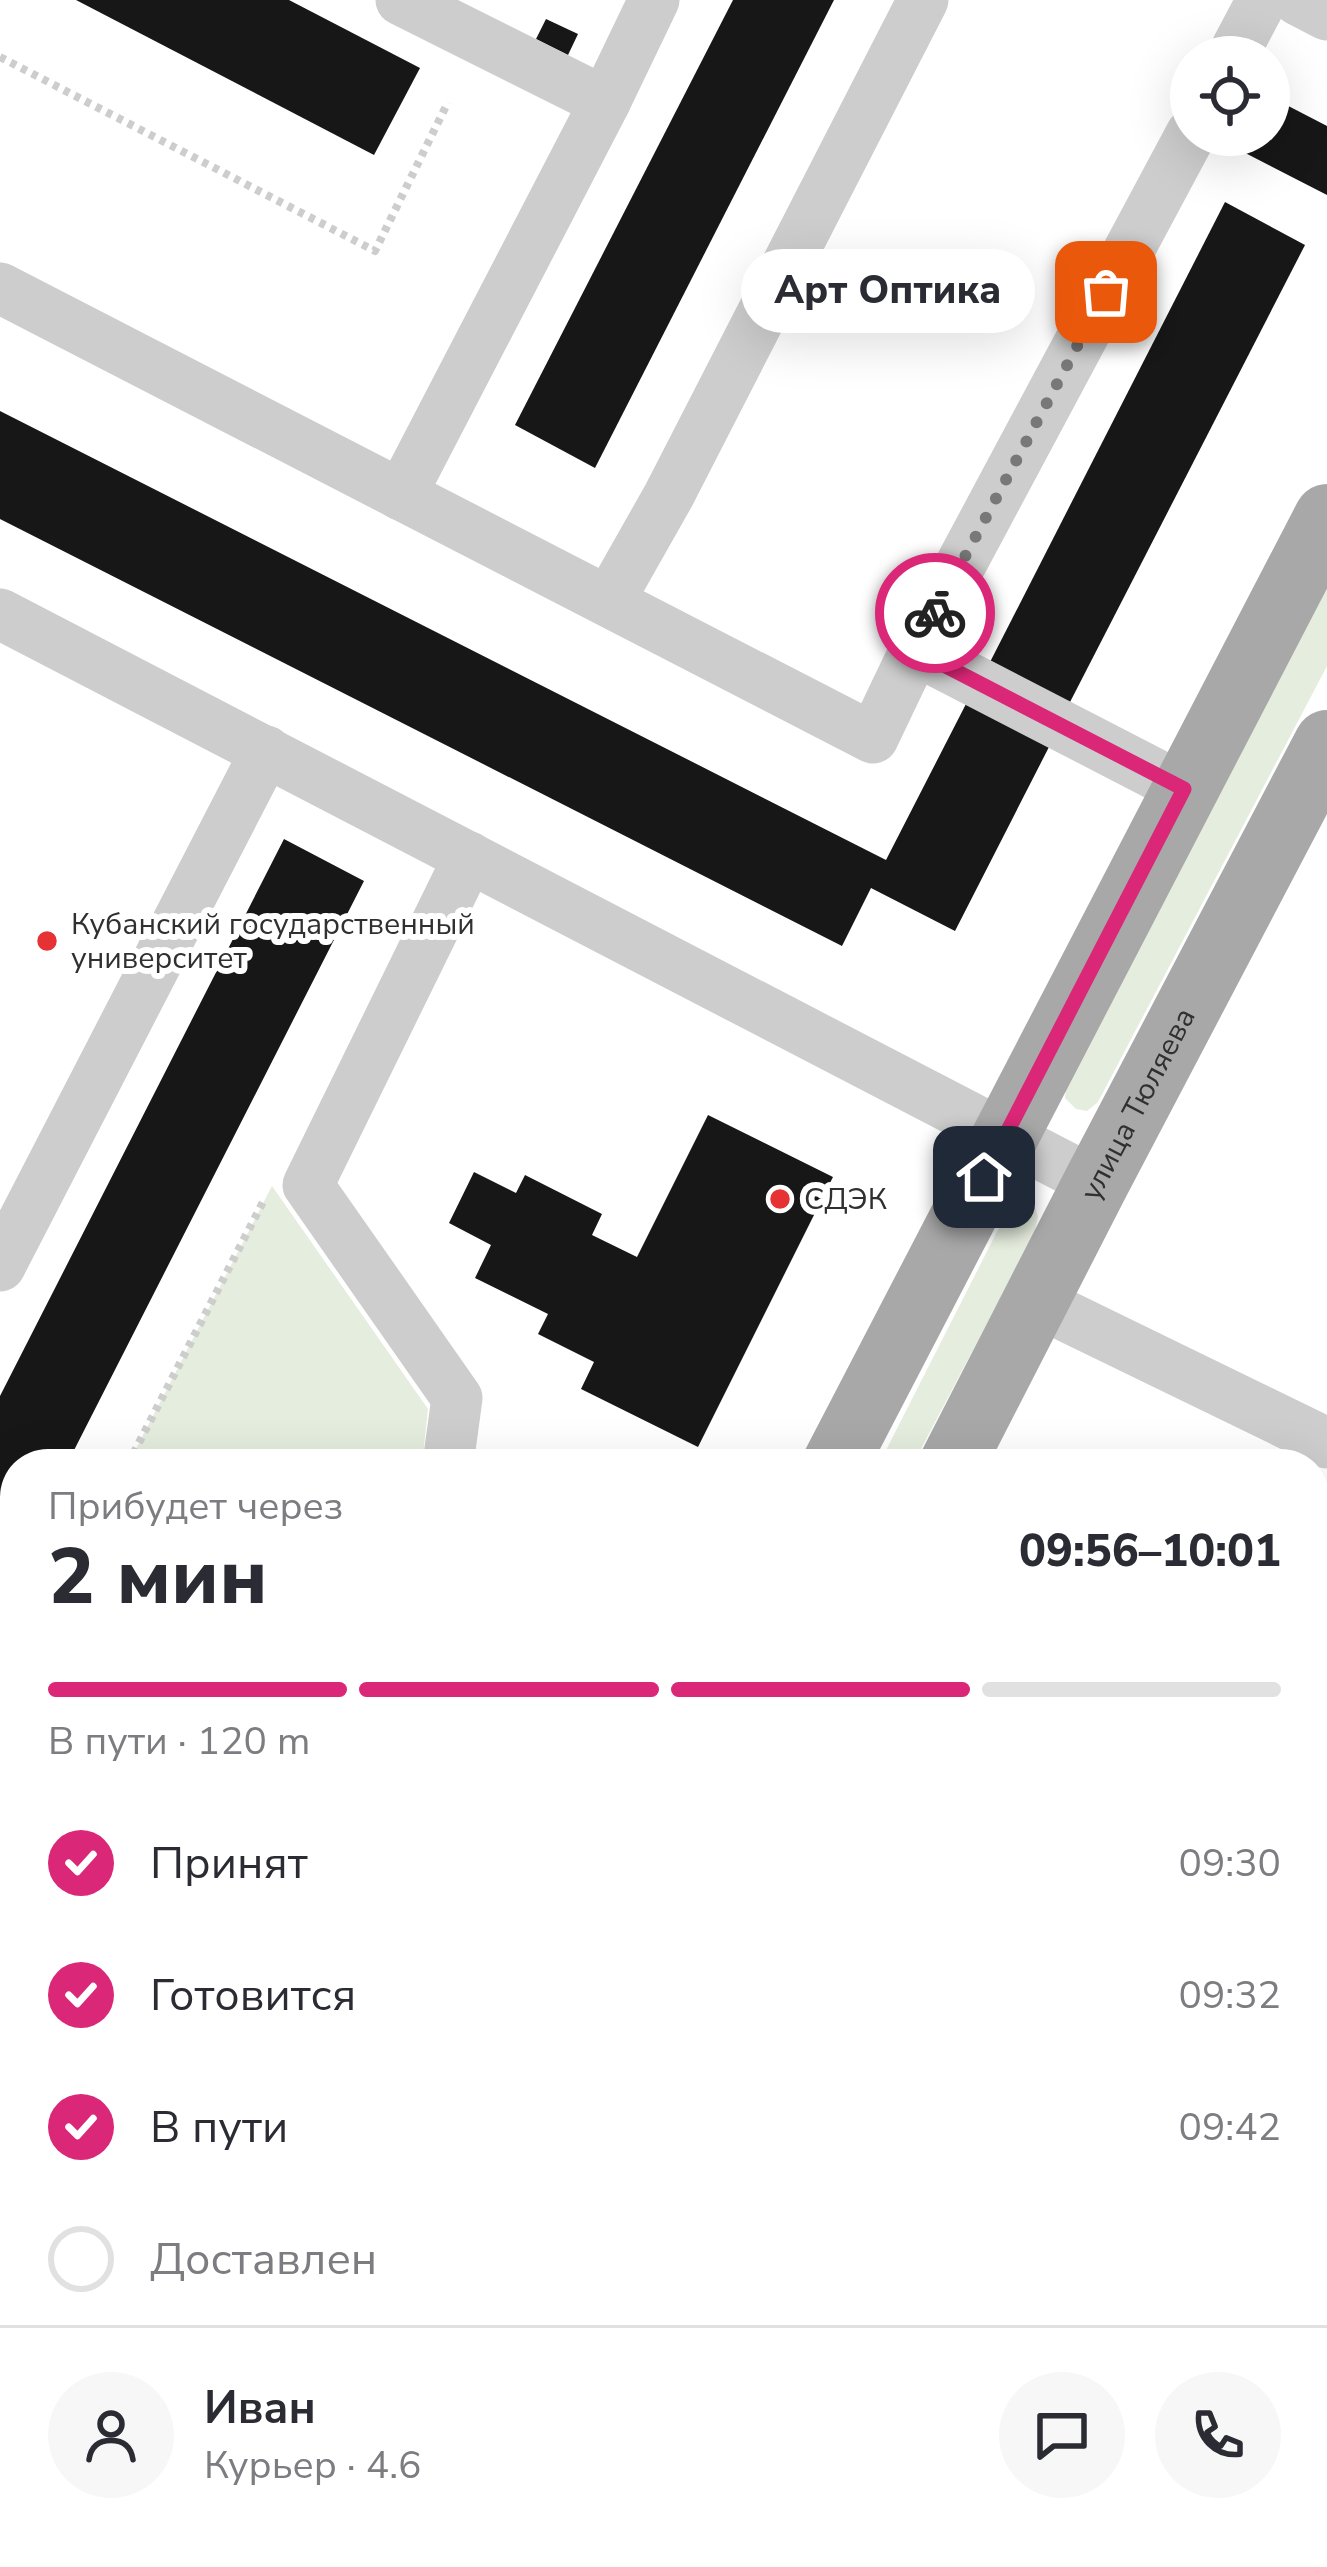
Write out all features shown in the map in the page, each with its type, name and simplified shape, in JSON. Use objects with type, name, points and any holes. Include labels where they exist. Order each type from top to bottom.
[{"type":"main road","points":[[844,1449],[1327,517]]},
{"type":"main road","name":"улица Тюляева","points":[[960,1449],[1327,743]]},
{"type":"lane","points":[[401,0],[605,102]]},
{"type":"lane","points":[[401,495],[654,0]]},
{"type":"lane","points":[[609,601],[669,495],[923,0]]},
{"type":"lane","points":[[1243,36],[1262,0]]},
{"type":"lane","points":[[1298,0],[1327,15]]},
{"type":"lane","points":[[0,288],[873,738],[915,650],[1179,156]]},
{"type":"lane","points":[[0,614],[1096,1183]]},
{"type":"lane","points":[[915,650],[1184,789]]},
{"type":"lane","points":[[0,1266],[266,751]]},
{"type":"lane","points":[[450,1449],[457,1398],[308,1185],[469,857]]},
{"type":"lane","points":[[1035,1301],[1327,1443]]},
{"type":"path","points":[[0,57],[375,251],[448,102]]},
{"type":"path","points":[[136,1449],[272,1186]]},
{"type":"green space","points":[[1327,582],[1327,666],[1098,1102],[1087,1111],[1076,1109],[1065,1098],[1067,1079]]},
{"type":"green space","points":[[272,1186],[428,1409],[424,1449],[136,1449]]},
{"type":"green space","points":[[1033,1201],[1038,1217],[1034,1234],[921,1449],[887,1449],[1004,1218],[1016,1202]]},
{"type":"building","points":[[76,0],[289,0],[420,68],[374,155]]},
{"type":"building","points":[[733,0],[834,0],[595,468],[515,425]]},
{"type":"building","points":[[546,19],[578,34],[568,55],[536,39]]},
{"type":"building","points":[[1290,107],[1327,126],[1327,195],[1251,156],[1290,156]]},
{"type":"building","points":[[1225,202],[1305,245],[1068,706],[989,664]]},
{"type":"building","points":[[0,411],[886,860],[967,702],[1050,745],[955,931],[871,888],[842,946],[0,519]]},
{"type":"building","points":[[284,839],[364,881],[75,1449],[0,1449],[0,1396]]},
{"type":"building","points":[[708,1115],[833,1177],[698,1447],[581,1389],[594,1362],[538,1334],[548,1314],[475,1278],[491,1245],[449,1223],[474,1172],[516,1193],[525,1175],[602,1214],[592,1235],[637,1257]]},
{"type":"way so far","points":[[935,613],[1106,292]]},
{"type":"place","name":"Арт Оптика","points":[[1106,292]]},
{"type":"place","name":"Кубанский государственный университет","points":[[47,941]]},
{"type":"place","name":"СДЭК","points":[[780,1199]]},
{"type":"route","points":[[935,613],[915,650],[1184,789],[984,1177]]}]
